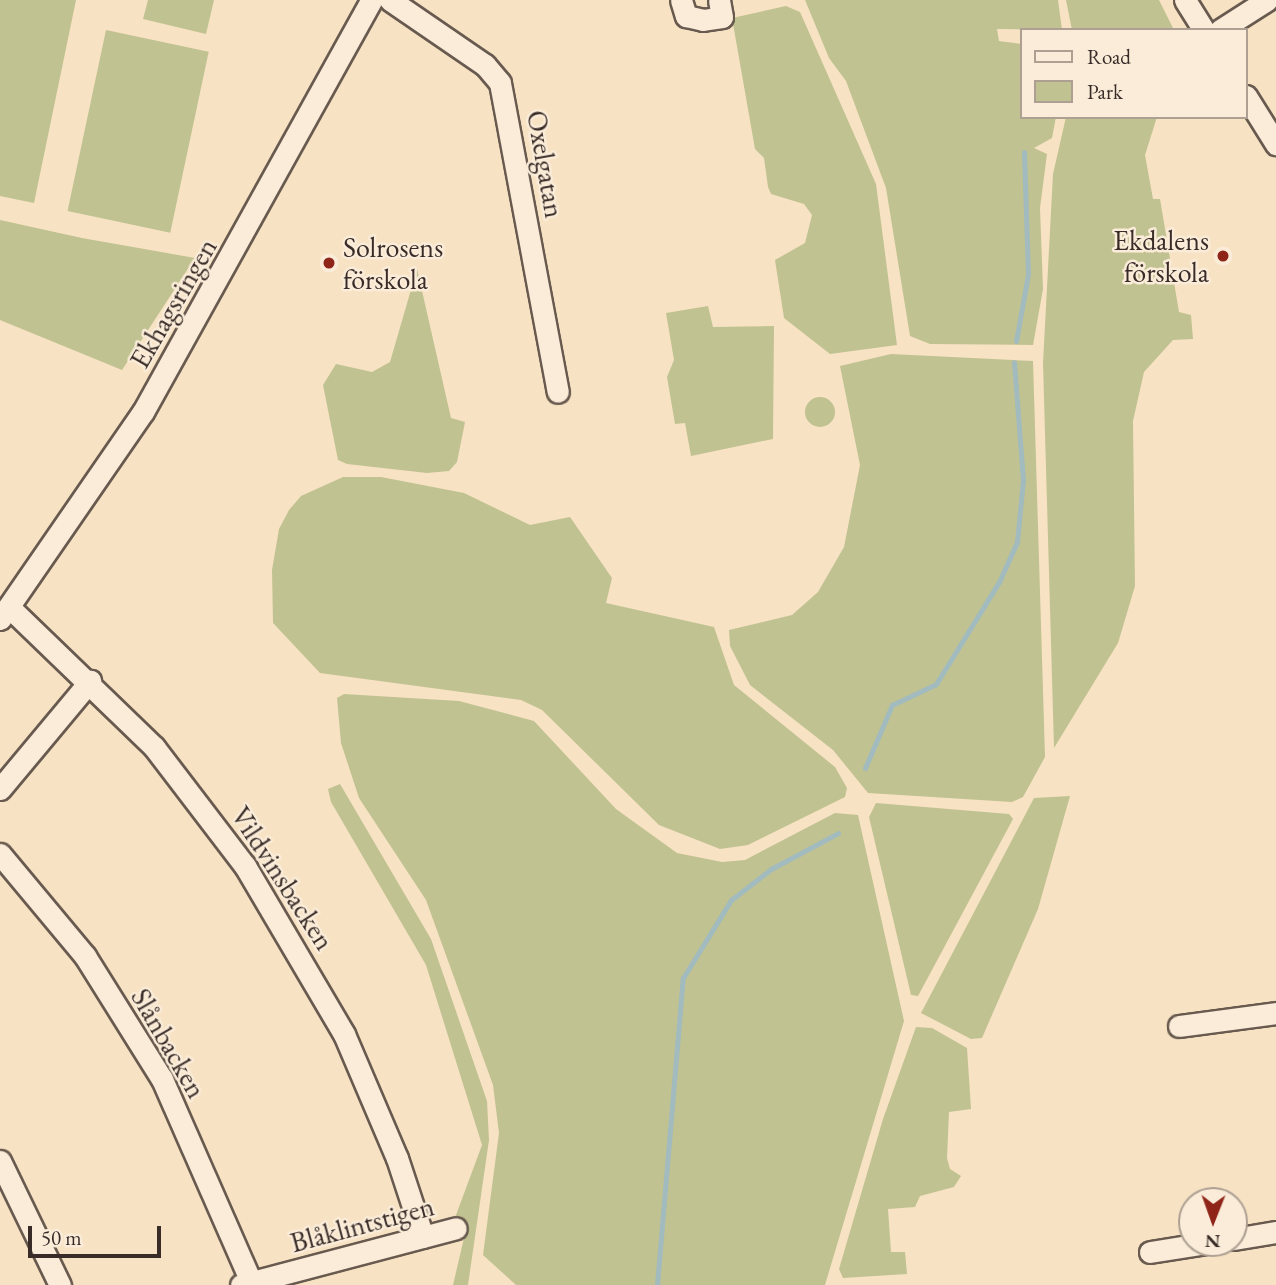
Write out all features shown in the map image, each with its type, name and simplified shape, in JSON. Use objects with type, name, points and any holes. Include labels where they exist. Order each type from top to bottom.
[{"type":"street","name":"Ekhagsringen","points":[[5,613],[143,412],[371,0]]},
{"type":"street","name":"Oxelgatan","points":[[390,0],[485,65],[505,96],[558,392]]},
{"type":"street","points":[[681,0],[686,16],[703,20],[722,17],[719,0]]},
{"type":"street","points":[[1185,0],[1203,28]]},
{"type":"street","points":[[1223,28],[1267,0]]},
{"type":"street","points":[[1248,99],[1276,144]]},
{"type":"street","name":"Vildvinsbacken","points":[[5,613],[90,681],[200,803],[313,974],[376,1107],[423,1237]]},
{"type":"street","points":[[0,789],[90,681]]},
{"type":"street","name":"Slånbacken","points":[[0,854],[85,956],[162,1080],[246,1284]]},
{"type":"street","points":[[1179,1026],[1276,1013]]},
{"type":"street","points":[[0,1161],[60,1285]]},
{"type":"street","name":"Blåklintstigen","points":[[246,1284],[456,1228]]},
{"type":"street","points":[[1248,1237],[1276,1232]]},
{"type":"street","points":[[1150,1252],[1178,1248]]},
{"type":"green space","points":[[0,0],[76,0],[34,203],[0,196]]},
{"type":"green space","points":[[148,0],[214,0],[206,34],[143,19]]},
{"type":"green space","points":[[805,0],[1058,0],[1062,28],[997,29],[999,41],[1020,44],[1020,119],[1056,119],[1052,138],[1034,148],[1047,154],[1040,208],[1043,289],[1033,345],[930,344],[910,336],[886,188],[846,81],[829,58]]},
{"type":"green space","points":[[1066,0],[1159,0],[1173,28],[1072,28]]},
{"type":"green space","points":[[786,6],[800,12],[876,184],[897,345],[830,354],[784,318],[775,260],[805,243],[812,215],[804,204],[771,194],[768,187],[764,158],[755,149],[732,18]]},
{"type":"green space","points":[[106,30],[209,52],[170,233],[68,211]]},
{"type":"green space","points":[[1066,119],[1156,119],[1145,155],[1153,199],[1160,199],[1179,312],[1191,315],[1193,339],[1173,340],[1144,372],[1133,421],[1135,586],[1118,643],[1054,748],[1043,363],[1053,174]]},
{"type":"green space","points":[[0,220],[195,258],[122,370],[0,320]]},
{"type":"green space","points":[[417,269],[451,418],[465,422],[457,462],[449,471],[427,473],[347,464],[338,460],[323,385],[336,364],[372,372],[390,362]]},
{"type":"green space","points":[[708,306],[713,327],[774,326],[773,439],[691,456],[685,423],[675,424],[667,377],[674,360],[666,313]]},
{"type":"green space","points":[[891,354],[1033,361],[1045,757],[1023,797],[1012,802],[868,793],[833,750],[750,685],[730,646],[729,630],[792,615],[818,592],[844,547],[860,465],[840,366]]},
{"type":"green space","points":[[820,397],[831,401],[835,412],[831,423],[820,427],[809,423],[805,412],[809,401]]},
{"type":"green space","points":[[343,477],[381,477],[464,493],[530,525],[570,517],[612,578],[606,603],[714,627],[734,685],[835,767],[847,788],[845,797],[748,845],[720,849],[659,825],[542,710],[521,700],[320,673],[273,623],[272,570],[279,529],[289,510],[301,496]]},
{"type":"green space","points":[[344,694],[459,701],[534,721],[616,809],[677,853],[722,862],[745,860],[835,813],[858,815],[904,1021],[825,1285],[516,1285],[483,1255],[499,1133],[493,1085],[426,900],[359,798],[341,743],[337,698]]},
{"type":"green space","points":[[340,784],[431,939],[487,1101],[489,1140],[468,1285],[453,1285],[464,1238],[456,1215],[482,1145],[426,965],[331,802],[328,789]]},
{"type":"green space","points":[[1070,796],[1038,909],[982,1038],[971,1039],[921,1013],[1034,798]]},
{"type":"green space","points":[[876,803],[1009,814],[1013,819],[918,996],[911,995],[869,817]]},
{"type":"green space","points":[[916,1027],[932,1028],[967,1048],[971,1109],[949,1112],[947,1158],[950,1169],[961,1176],[954,1187],[920,1196],[915,1207],[888,1209],[891,1252],[905,1252],[907,1274],[843,1278],[839,1269],[883,1119]]},
{"type":"waterway","points":[[1016,341],[1028,274],[1024,152]]},
{"type":"waterway","points":[[865,768],[892,705],[936,684],[999,582],[1017,542],[1023,480],[1014,362]]},
{"type":"waterway","points":[[657,1285],[683,978],[731,900],[771,869],[838,833]]},
{"type":"place","name":"Ekdalens förskola","points":[[1223,256]]},
{"type":"place","name":"Solrosens förskola","points":[[329,263]]}]
